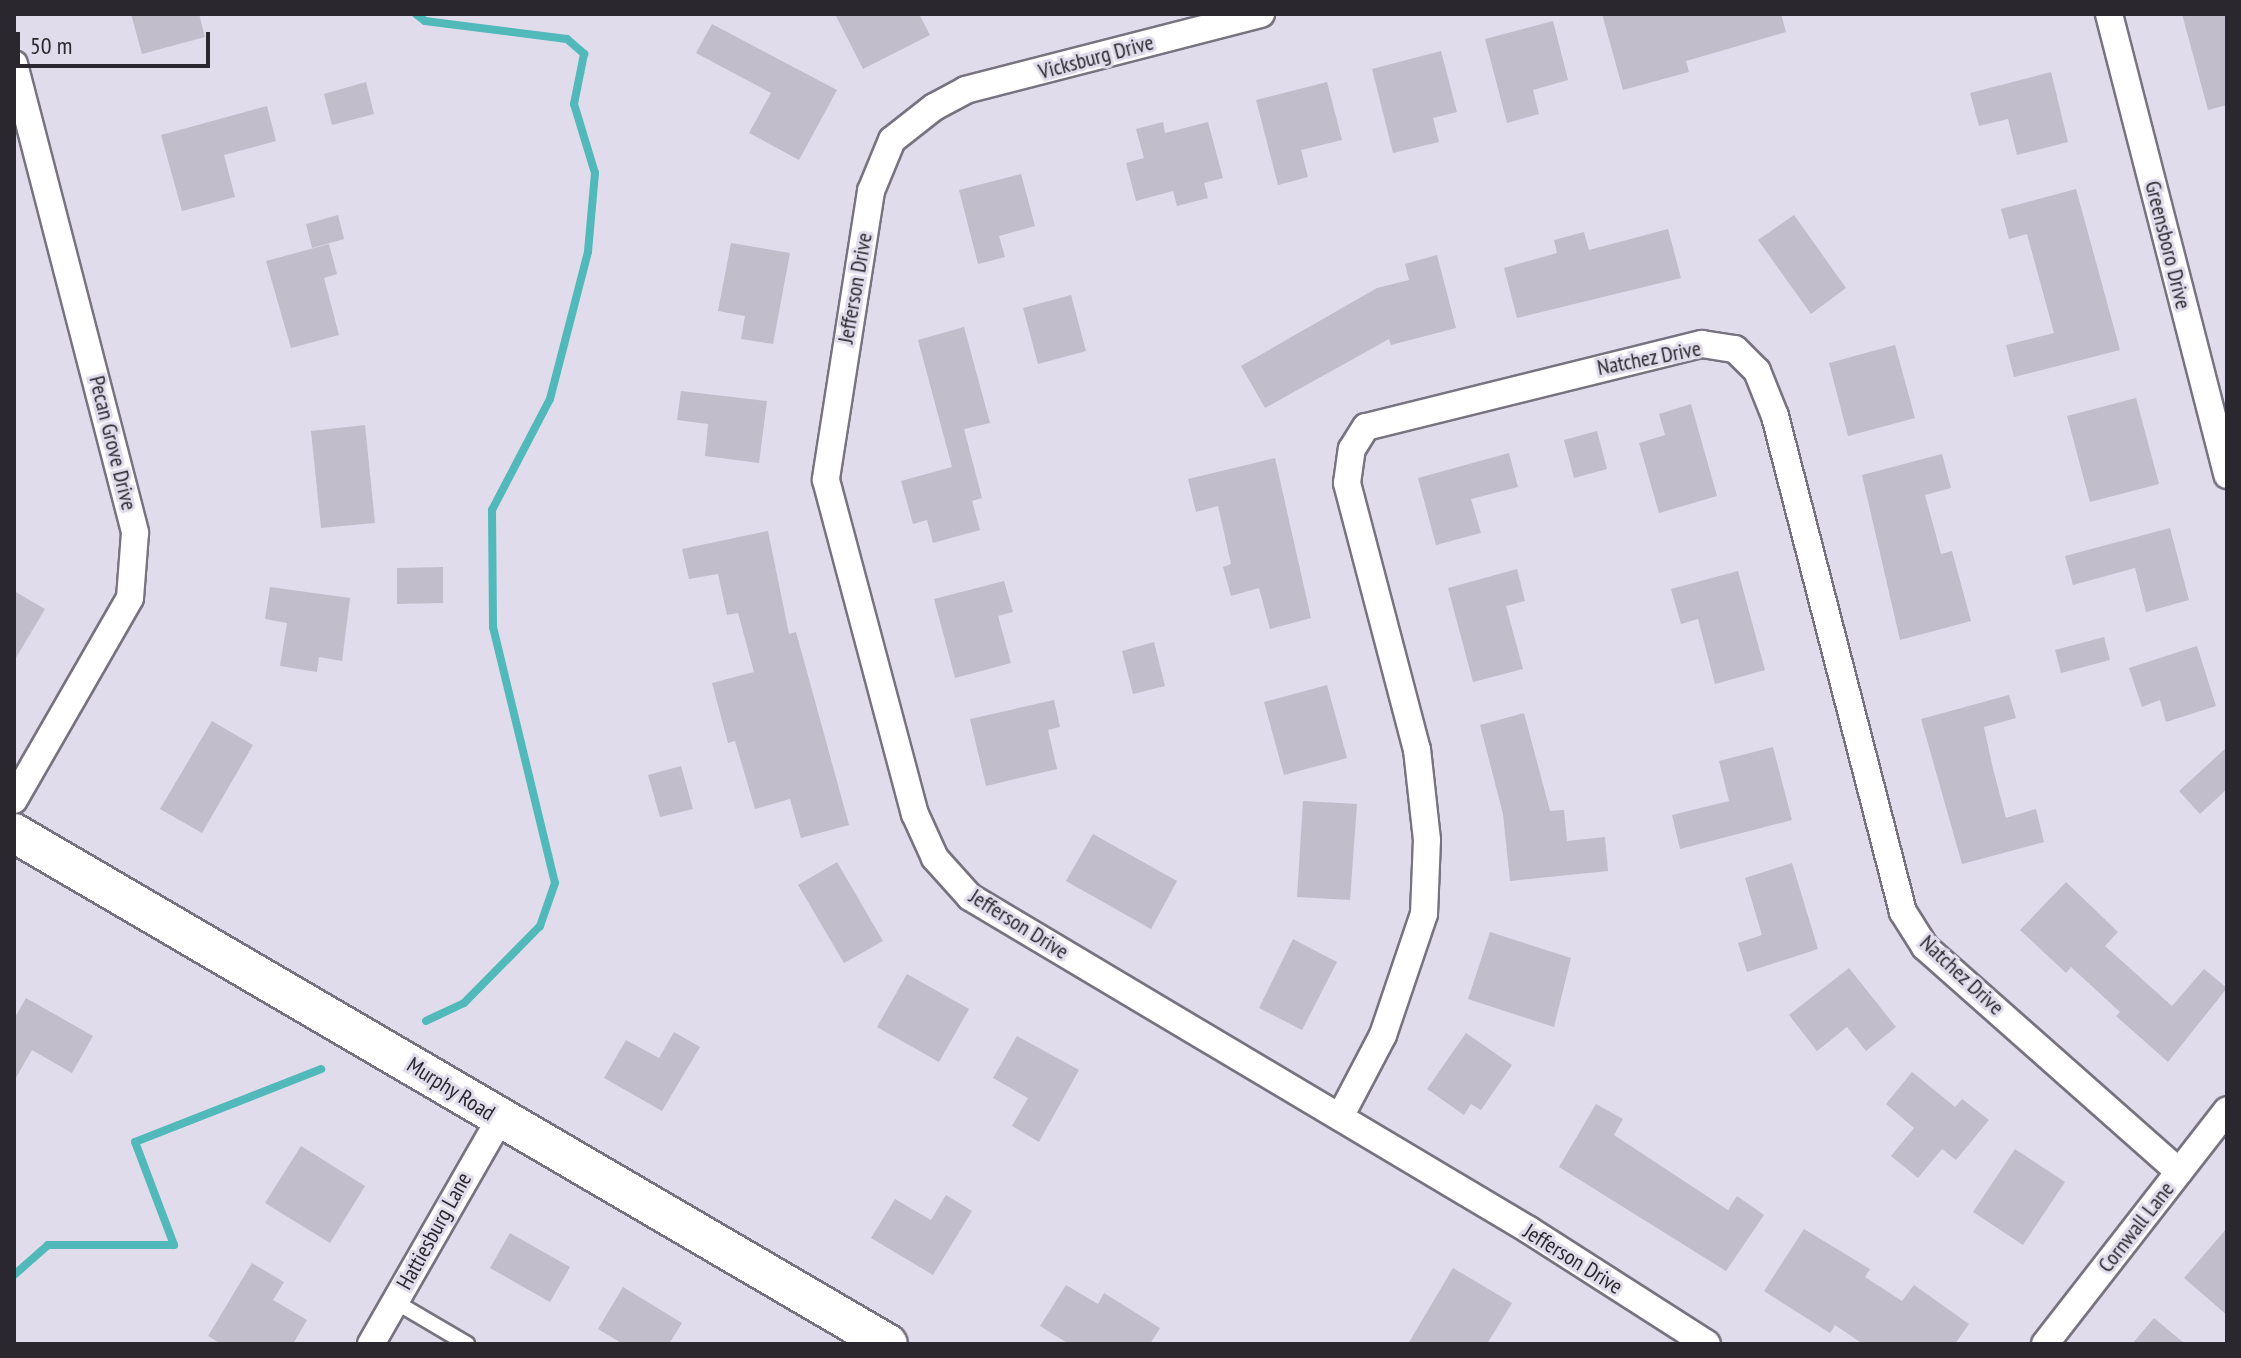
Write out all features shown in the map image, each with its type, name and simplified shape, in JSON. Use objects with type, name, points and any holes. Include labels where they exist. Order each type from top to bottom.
[{"type":"main road","name":"Murphy Road","points":[[14,833],[888,1344]]},
{"type":"street","name":"Vicksburg Drive","points":[[934,107],[966,90],[1261,14]]},
{"type":"street","name":"Greensboro Drive","points":[[2109,14],[2227,475]]},
{"type":"street","name":"Pecan Grove Drive","points":[[14,64],[135,533],[130,598],[14,800]]},
{"type":"street","name":"Jefferson Drive","points":[[934,107],[892,140],[871,191],[826,480],[915,814],[935,858],[970,897],[1340,1117],[1707,1344]]},
{"type":"street","name":"Natchez Drive","points":[[1340,1117],[1383,1035],[1424,914],[1427,840],[1417,750],[1347,483],[1352,449],[1366,427],[1702,344],[1735,349],[1757,371],[1775,416],[1903,912],[1925,947],[2179,1172]]},
{"type":"street","name":"Cornwall Lane","points":[[2045,1344],[2227,1110]]},
{"type":"street","name":"Hattiesburg Lane","points":[[371,1344],[500,1119]]},
{"type":"lane","points":[[394,1301],[467,1344]]},
{"type":"building","points":[[131,14],[199,14],[205,37],[142,54]]},
{"type":"building","points":[[835,14],[919,14],[930,35],[863,69]]},
{"type":"building","points":[[1602,14],[1781,14],[1786,32],[1686,61],[1689,72],[1623,90]]},
{"type":"building","points":[[2182,14],[2227,14],[2227,105],[2208,110]]},
{"type":"building","points":[[1553,21],[1568,80],[1533,90],[1539,114],[1507,123],[1485,39]]},
{"type":"building","points":[[712,24],[837,90],[799,160],[749,133],[771,93],[696,53]]},
{"type":"building","points":[[1441,51],[1457,112],[1433,118],[1439,142],[1393,153],[1372,69]]},
{"type":"building","points":[[2051,72],[2068,142],[2017,155],[2008,119],[1979,126],[1970,93]]},
{"type":"building","points":[[366,82],[374,114],[332,125],[324,94]]},
{"type":"building","points":[[1327,82],[1342,140],[1301,150],[1308,177],[1278,185],[1256,100]]},
{"type":"building","points":[[267,106],[276,141],[224,155],[235,197],[182,211],[161,135]]},
{"type":"building","points":[[1163,122],[1165,133],[1208,122],[1223,178],[1204,183],[1208,198],[1177,206],[1173,191],[1136,201],[1126,163],[1144,158],[1136,129]]},
{"type":"building","points":[[1021,174],[1035,226],[999,236],[1005,257],[978,264],[959,190]]},
{"type":"building","points":[[2076,189],[2120,350],[2014,377],[2006,345],[2054,333],[2027,234],[2009,239],[2001,209]]},
{"type":"building","points":[[338,215],[344,239],[312,248],[306,224]]},
{"type":"building","points":[[1794,215],[1846,288],[1811,314],[1758,240]]},
{"type":"building","points":[[1668,229],[1681,278],[1517,318],[1504,268],[1557,253],[1554,240],[1584,232],[1589,250]]},
{"type":"building","points":[[731,243],[790,253],[773,344],[741,339],[745,316],[718,311]]},
{"type":"building","points":[[329,244],[337,274],[324,278],[339,335],[291,348],[266,261]]},
{"type":"building","points":[[1437,255],[1456,328],[1391,345],[1389,339],[1265,408],[1241,366],[1377,288],[1409,280],[1405,264]]},
{"type":"building","points":[[1071,295],[1086,351],[1038,364],[1023,308]]},
{"type":"building","points":[[964,327],[990,423],[964,429],[982,498],[972,501],[980,530],[933,543],[927,520],[913,524],[901,481],[952,467],[918,340]]},
{"type":"building","points":[[1895,345],[1915,418],[1848,436],[1829,363]]},
{"type":"building","points":[[681,391],[767,401],[759,463],[705,456],[708,424],[677,420]]},
{"type":"building","points":[[2136,398],[2159,484],[2090,502],[2067,416]]},
{"type":"building","points":[[1691,404],[1717,496],[1659,513],[1639,443],[1665,435],[1659,414]]},
{"type":"building","points":[[365,425],[375,523],[321,528],[311,431]]},
{"type":"building","points":[[1597,431],[1607,469],[1574,478],[1564,440]]},
{"type":"building","points":[[1509,453],[1518,487],[1471,499],[1481,533],[1436,545],[1418,478]]},
{"type":"building","points":[[1942,454],[1951,488],[1925,495],[1941,554],[1952,551],[1971,621],[1900,640],[1862,475]]},
{"type":"building","points":[[1275,458],[1311,618],[1270,629],[1259,588],[1231,596],[1223,567],[1231,564],[1218,506],[1196,512],[1188,479]]},
{"type":"building","points":[[2170,528],[2189,600],[2146,612],[2135,568],[2073,585],[2065,556]]},
{"type":"building","points":[[768,531],[789,634],[796,632],[849,825],[801,838],[790,799],[755,809],[735,741],[728,743],[712,683],[754,672],[738,613],[727,615],[718,574],[689,579],[682,549]]},
{"type":"building","points":[[443,567],[443,603],[397,604],[397,568]]},
{"type":"building","points":[[1517,569],[1525,601],[1506,606],[1523,669],[1473,682],[1448,588]]},
{"type":"building","points":[[1738,571],[1765,670],[1715,684],[1698,619],[1681,624],[1671,589]]},
{"type":"building","points":[[1004,581],[1013,612],[998,616],[1011,663],[955,678],[934,599]]},
{"type":"building","points":[[270,587],[350,598],[342,661],[319,657],[317,672],[280,666],[287,623],[265,619]]},
{"type":"building","points":[[14,591],[45,609],[14,661]]},
{"type":"building","points":[[2104,637],[2110,660],[2061,673],[2055,650]]},
{"type":"building","points":[[1154,642],[1165,686],[1133,694],[1122,651]]},
{"type":"building","points":[[2197,646],[2216,706],[2166,722],[2160,700],[2142,707],[2129,668]]},
{"type":"building","points":[[1327,685],[1347,758],[1284,775],[1264,702]]},
{"type":"building","points":[[2009,695],[2016,718],[1984,727],[1992,765],[2006,818],[2036,809],[2044,842],[1962,864],[1921,719]]},
{"type":"building","points":[[1054,700],[1060,727],[1048,730],[1057,769],[986,786],[970,719]]},
{"type":"building","points":[[1524,713],[1550,811],[1564,810],[1567,841],[1605,837],[1608,871],[1510,881],[1503,814],[1480,725]]},
{"type":"building","points":[[212,721],[253,745],[202,833],[160,809]]},
{"type":"building","points":[[1773,747],[1792,820],[1680,849],[1672,815],[1729,801],[1719,761]]},
{"type":"building","points":[[2227,747],[2227,789],[2200,814],[2179,791]]},
{"type":"building","points":[[681,766],[693,809],[660,817],[648,775]]},
{"type":"building","points":[[1303,801],[1357,804],[1350,900],[1297,897]]},
{"type":"building","points":[[1093,834],[1177,881],[1151,929],[1066,881]]},
{"type":"building","points":[[837,862],[883,941],[844,963],[798,885]]},
{"type":"building","points":[[1792,863],[1818,949],[1747,972],[1738,943],[1762,935],[1745,878]]},
{"type":"building","points":[[2066,882],[2118,932],[2105,946],[2172,1006],[2204,969],[2227,988],[2168,1062],[2116,1016],[2120,1012],[2071,967],[2066,973],[2020,930]]},
{"type":"building","points":[[1490,932],[1571,958],[1554,1027],[1468,999]]},
{"type":"building","points":[[1293,939],[1337,962],[1302,1030],[1259,1008]]},
{"type":"building","points":[[1849,968],[1896,1027],[1866,1051],[1847,1027],[1817,1051],[1789,1015]]},
{"type":"building","points":[[907,974],[969,1009],[939,1062],[877,1027]]},
{"type":"building","points":[[26,998],[93,1036],[72,1073],[32,1050],[14,1081],[14,1019]]},
{"type":"building","points":[[674,1032],[700,1047],[662,1111],[604,1078],[626,1040],[659,1058]]},
{"type":"building","points":[[1466,1033],[1512,1065],[1481,1110],[1471,1104],[1464,1115],[1427,1089]]},
{"type":"building","points":[[1017,1036],[1079,1070],[1039,1142],[1012,1126],[1028,1098],[993,1078]]},
{"type":"building","points":[[1912,1072],[1955,1107],[1962,1099],[1989,1120],[1956,1160],[1942,1149],[1918,1178],[1891,1156],[1914,1128],[1886,1104]]},
{"type":"building","points":[[1596,1104],[1623,1119],[1614,1135],[1728,1210],[1737,1196],[1764,1215],[1726,1271],[1559,1167]]},
{"type":"building","points":[[301,1146],[365,1186],[330,1243],[265,1203]]},
{"type":"building","points":[[2015,1149],[2065,1182],[2023,1245],[1973,1212]]},
{"type":"building","points":[[946,1195],[972,1211],[933,1275],[871,1238],[895,1199],[931,1220]]},
{"type":"building","points":[[2227,1228],[2227,1315],[2184,1278]]},
{"type":"building","points":[[1804,1229],[1870,1269],[1865,1277],[1902,1301],[1914,1285],[1969,1324],[1955,1344],[1863,1344],[1835,1325],[1830,1333],[1764,1291]]},
{"type":"building","points":[[510,1233],[570,1267],[550,1302],[490,1268]]},
{"type":"building","points":[[252,1263],[284,1282],[273,1300],[307,1320],[293,1344],[221,1344],[208,1336]]},
{"type":"building","points":[[1453,1268],[1512,1303],[1487,1344],[1408,1344]]},
{"type":"building","points":[[1066,1285],[1098,1304],[1104,1293],[1160,1328],[1150,1344],[1069,1344],[1040,1326]]},
{"type":"building","points":[[623,1287],[682,1323],[669,1344],[623,1344],[598,1329]]},
{"type":"building","points":[[2154,1318],[2185,1344],[2132,1344]]},
{"type":"waterway","points":[[416,14],[425,21],[567,39],[584,54],[574,104],[595,173],[588,252],[550,399],[492,510],[493,627],[555,883],[540,926],[464,1003],[426,1021]]},
{"type":"waterway","points":[[14,1275],[48,1245],[174,1245],[135,1142],[321,1069]]}]
